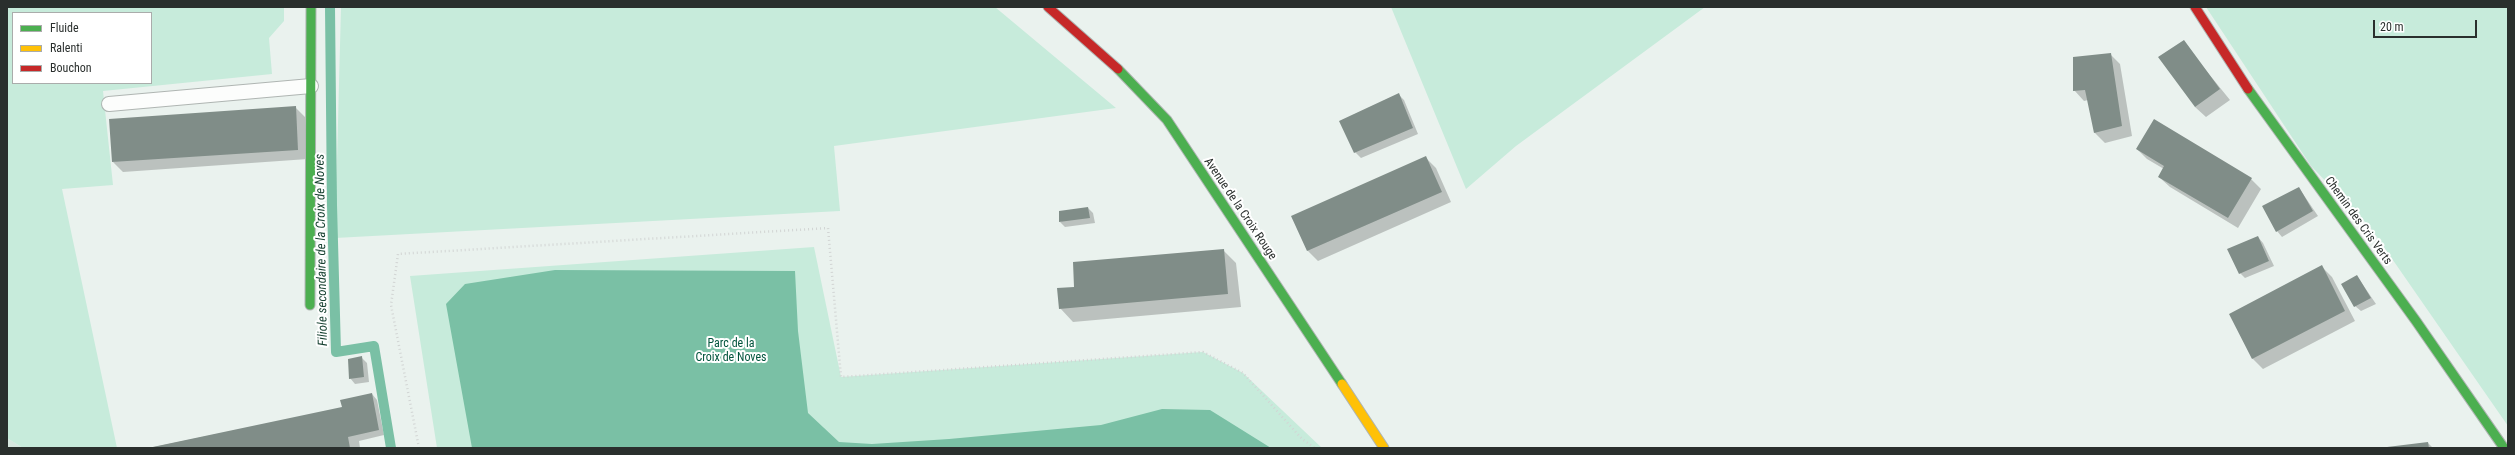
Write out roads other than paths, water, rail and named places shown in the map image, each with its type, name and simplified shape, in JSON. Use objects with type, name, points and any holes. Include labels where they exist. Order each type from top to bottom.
[{"type":"street","points":[[310,305],[311,7]]},
{"type":"street","name":"Avenue de la Croix Rouge","points":[[1048,7],[1110,60],[1167,120],[1384,448]]},
{"type":"street","name":"Chemin des Cris Verts","points":[[2196,7],[2259,106],[2416,322],[2504,448]]},
{"type":"lane","points":[[109,104],[310,86]]},
{"type":"waterway","name":"Filiole secondaire de la Croix de Noves","points":[[330,7],[332,205],[336,352],[374,346],[391,448]]},
{"type":"park label","name":"Parc de la Croix de Noves","points":[[731,351]]}]
